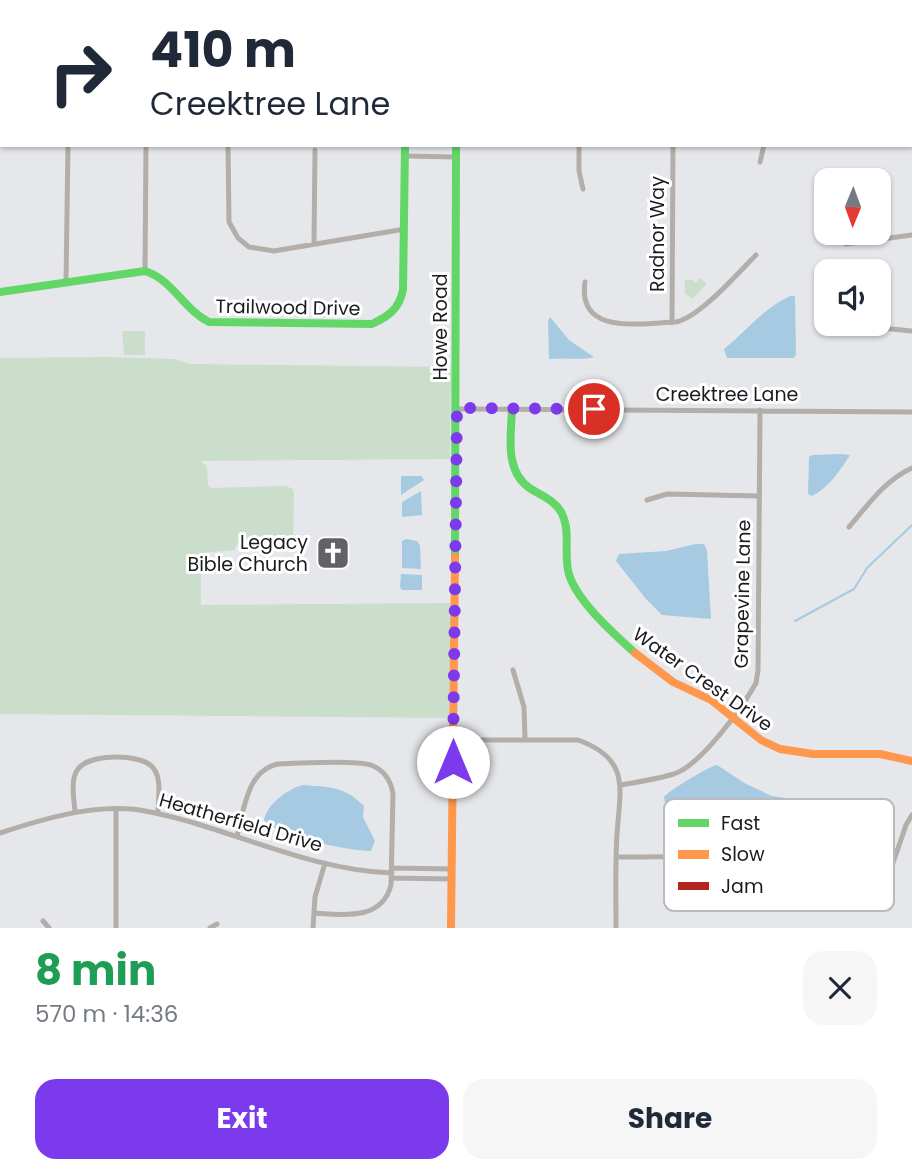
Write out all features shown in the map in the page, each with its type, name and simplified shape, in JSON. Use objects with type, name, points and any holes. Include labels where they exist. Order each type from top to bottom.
[{"type":"street","points":[[66,282],[68,147]]},
{"type":"street","points":[[0,292],[145,271],[146,147]]},
{"type":"street","points":[[228,147],[228,215],[231,228],[249,247],[268,251],[405,229],[405,147]]},
{"type":"street","name":"Howe Road","points":[[451,928],[457,408],[456,147]]},
{"type":"street","points":[[579,147],[583,189]]},
{"type":"street","name":"Radnor Way","points":[[672,323],[673,147]]},
{"type":"street","points":[[760,162],[764,147]]},
{"type":"street","points":[[314,150],[314,244]]},
{"type":"street","points":[[405,156],[456,157]]},
{"type":"street","name":"Trailwood Drive","points":[[145,271],[163,278],[191,312],[209,322],[350,326],[372,324],[387,318],[397,307],[403,290],[405,229]]},
{"type":"street","points":[[891,238],[912,235]]},
{"type":"street","points":[[585,282],[584,302],[590,312],[600,320],[613,323],[672,323],[685,320],[697,312],[756,255]]},
{"type":"street","points":[[891,329],[912,331]]},
{"type":"street","name":"Creektree Lane","points":[[457,408],[912,412]]},
{"type":"street","name":"Water Crest Drive","points":[[512,409],[512,458],[516,474],[524,484],[551,499],[562,513],[566,531],[566,565],[574,587],[629,650],[674,682],[711,700],[765,742],[783,750],[886,754],[912,761]]},
{"type":"street","name":"Grapevine Lane","points":[[621,785],[675,774],[689,766],[703,754],[756,683],[760,410]]},
{"type":"street","points":[[849,527],[887,483],[912,468]]},
{"type":"street","points":[[647,500],[667,494],[759,496]]},
{"type":"street","points":[[513,670],[524,707],[524,739]]},
{"type":"street","points":[[453,740],[578,740],[596,747],[616,769],[621,785],[616,928]]},
{"type":"street","points":[[75,812],[74,780],[78,768],[96,758],[146,761],[156,771],[158,812]]},
{"type":"street","points":[[237,836],[250,788],[266,768],[278,764],[365,764],[383,773],[392,788],[392,873],[386,897],[373,910],[355,915],[314,913]]},
{"type":"street","points":[[116,809],[116,928]]},
{"type":"street","name":"Heatherfield Drive","points":[[0,833],[75,812],[116,809],[158,812],[325,863],[364,871],[452,879]]},
{"type":"street","points":[[894,860],[912,815]]},
{"type":"street","points":[[617,857],[664,857]]},
{"type":"street","points":[[313,928],[325,863]]},
{"type":"street","name":"Heatherfield Drive","points":[[392,873],[452,869]]},
{"type":"street","points":[[43,921],[49,928]]},
{"type":"street","points":[[210,928],[217,924]]},
{"type":"green space","points":[[701,278],[707,284],[692,299],[685,293],[685,280],[693,280],[695,283]]},
{"type":"green space","points":[[122,331],[145,331],[145,355],[124,355]]},
{"type":"green space","points":[[0,358],[175,359],[189,364],[451,367],[450,459],[200,461],[207,466],[208,485],[211,488],[286,486],[293,489],[294,494],[293,541],[239,542],[234,550],[201,553],[201,605],[451,603],[449,718],[0,714]]},
{"type":"water","points":[[790,296],[795,296],[794,358],[727,358],[724,349],[763,314]]},
{"type":"water","points":[[550,317],[569,340],[594,357],[549,359]]},
{"type":"water","points":[[850,455],[834,478],[818,493],[812,496],[808,494],[809,457]]},
{"type":"water","points":[[401,476],[421,476],[424,480],[401,495]]},
{"type":"water","points":[[421,491],[422,515],[402,517],[402,502]]},
{"type":"water","points":[[402,541],[417,541],[420,545],[421,569],[402,568]]},
{"type":"water","points":[[704,544],[707,550],[711,619],[662,615],[616,561],[619,554],[666,551]]},
{"type":"water","points":[[401,574],[422,575],[422,590],[402,590]]},
{"type":"water","points":[[717,765],[746,784],[772,796],[794,799],[664,799],[680,785]]},
{"type":"water","points":[[302,785],[328,787],[357,799],[364,806],[363,817],[375,841],[371,851],[297,837],[271,826],[264,820],[269,808],[279,798]]},
{"type":"waterway","points":[[795,621],[854,589],[867,568],[912,525]]},
{"type":"traffic: fast","points":[[0,292],[145,271],[163,281],[192,310],[209,322],[372,324],[392,311],[403,290],[405,147]]},
{"type":"traffic: fast","points":[[455,557],[456,147]]},
{"type":"traffic: fast","points":[[512,409],[510,442],[516,473],[522,482],[551,501],[561,512],[566,526],[567,563],[571,581],[586,604],[635,653]]},
{"type":"traffic: slow","points":[[451,928],[455,557]]},
{"type":"traffic: slow","points":[[635,653],[673,682],[711,700],[761,740],[780,749],[813,754],[880,754],[912,761]]},
{"type":"place","name":"Legacy Bible Church","points":[[333,553]]},
{"type":"route","points":[[453,762],[457,408],[594,409]]}]
